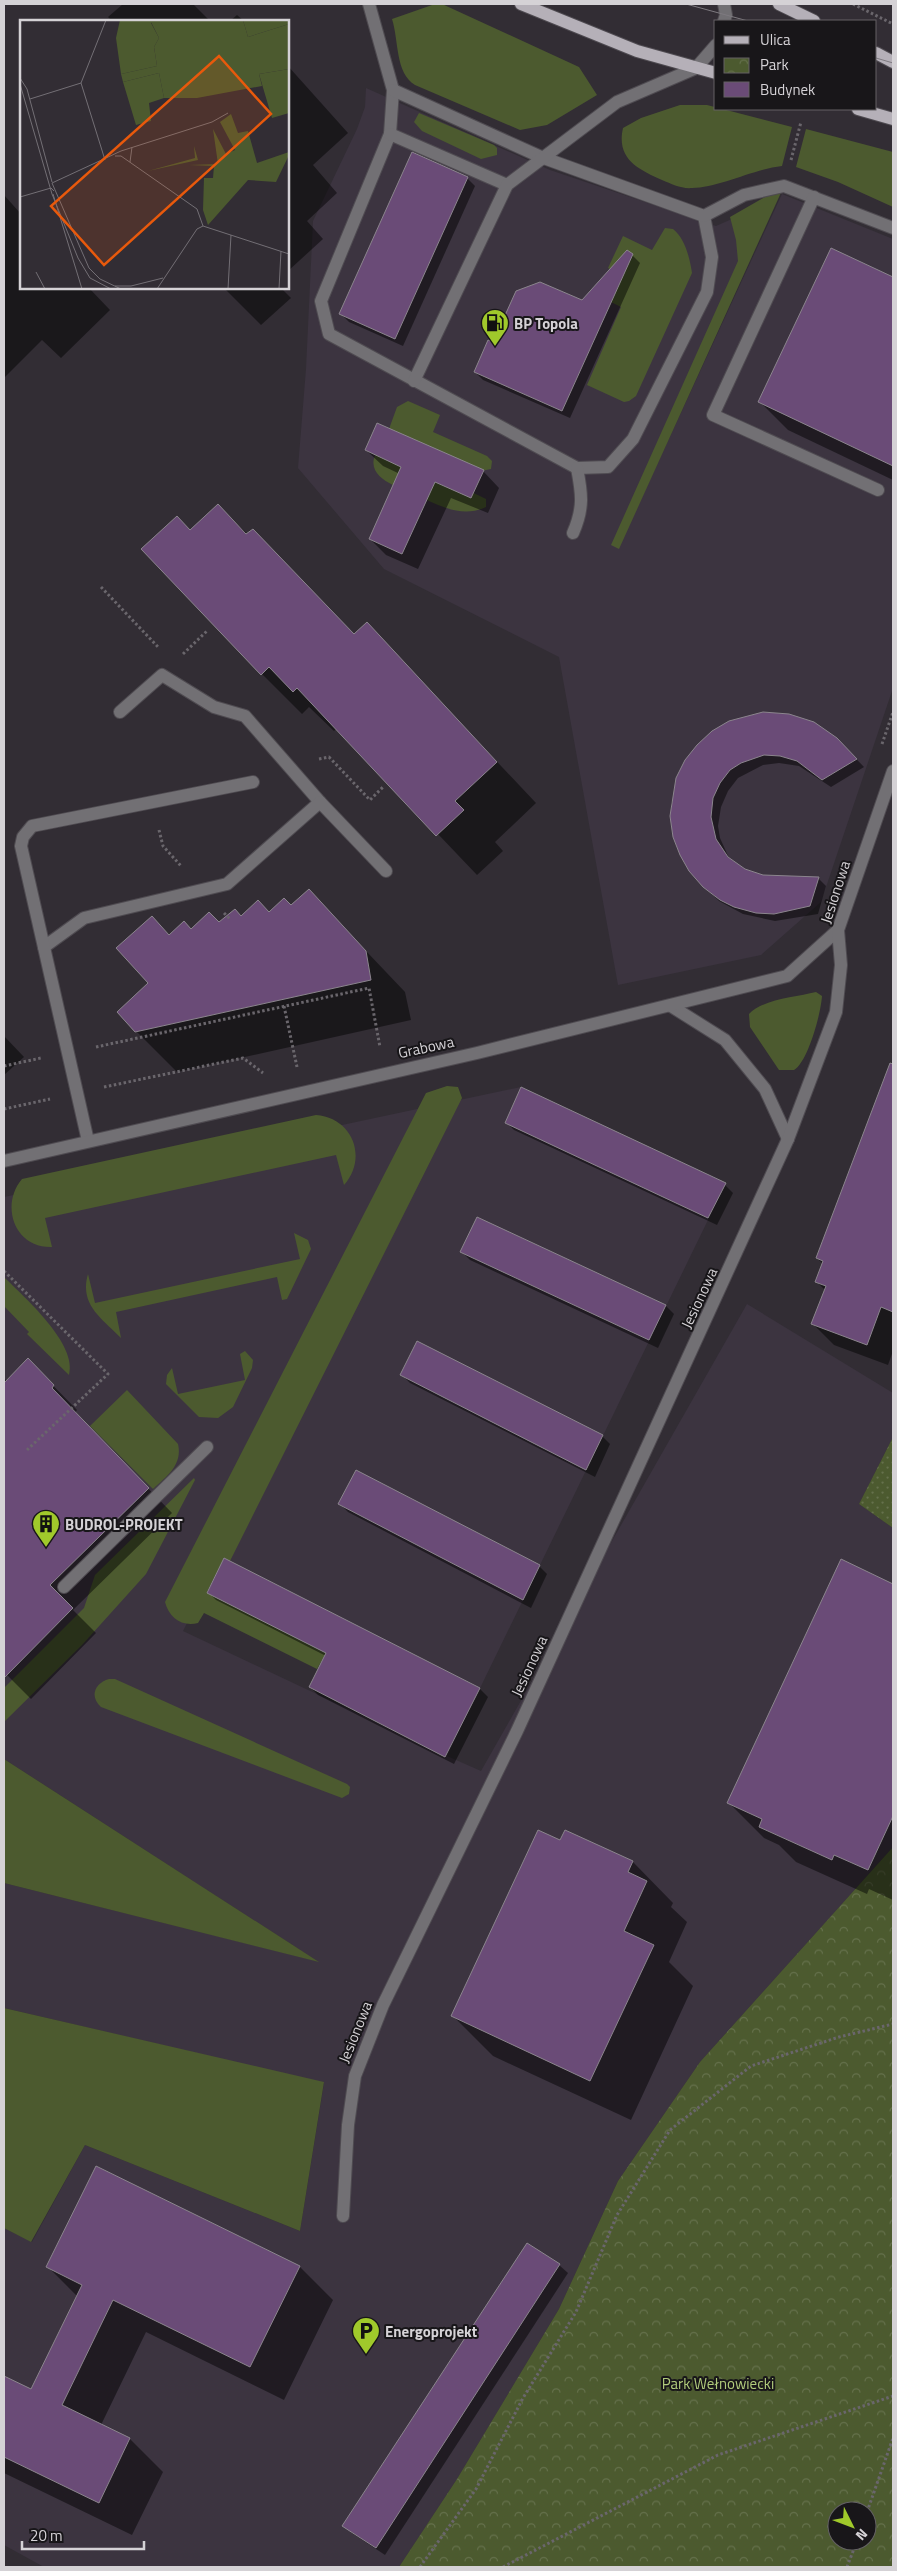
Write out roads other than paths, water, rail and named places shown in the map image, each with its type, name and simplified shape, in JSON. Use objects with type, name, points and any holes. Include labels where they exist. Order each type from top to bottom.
[{"type":"main road","points":[[521,4],[637,51],[714,72]]},
{"type":"main road","points":[[779,4],[812,20]]},
{"type":"main road","points":[[877,54],[893,62]]},
{"type":"main road","points":[[862,110],[893,119]]},
{"type":"street","points":[[369,4],[393,90],[390,134],[321,301],[329,334],[577,468],[608,467],[634,439],[707,292],[712,257],[704,216]]},
{"type":"street","points":[[724,4],[726,15],[724,20]]},
{"type":"street","points":[[414,381],[507,185],[541,157],[617,102],[696,68],[714,47]]},
{"type":"street","points":[[393,90],[541,157],[704,216],[723,208],[744,195],[784,186],[893,228]]},
{"type":"street","points":[[390,134],[507,185]]},
{"type":"street","points":[[814,197],[713,414],[878,490]]},
{"type":"street","points":[[573,532],[581,514],[582,493],[577,468]]},
{"type":"street","points":[[120,712],[162,675],[214,707],[245,716],[320,802],[386,872]]},
{"type":"street","name":"Jesionowa","points":[[343,2216],[348,2125],[355,2076],[383,2005],[517,1730],[788,1139],[836,1012],[841,965],[838,930],[893,770]]},
{"type":"street","points":[[88,1141],[21,846],[23,837],[32,826],[253,782]]},
{"type":"street","points":[[44,947],[84,918],[227,884],[320,802]]},
{"type":"street","points":[[880,807],[893,812]]},
{"type":"street","name":"Grabowa","points":[[4,1161],[477,1053],[787,976],[838,930]]},
{"type":"street","points":[[671,1006],[725,1040],[765,1089],[788,1139]]},
{"type":"street","points":[[64,1587],[207,1447]]},
{"type":"tram line","points":[[686,4],[744,20]]},
{"type":"tram line","points":[[877,58],[893,63]]},
{"type":"place","name":"BP Topola","points":[[495,347]]},
{"type":"place","name":"BUDROL-PROJEKT","points":[[46,1548]]},
{"type":"place","name":"Energoprojekt","points":[[366,2355]]},
{"type":"park label","name":"Park Wełnowiecki","points":[[718,2383]]}]
